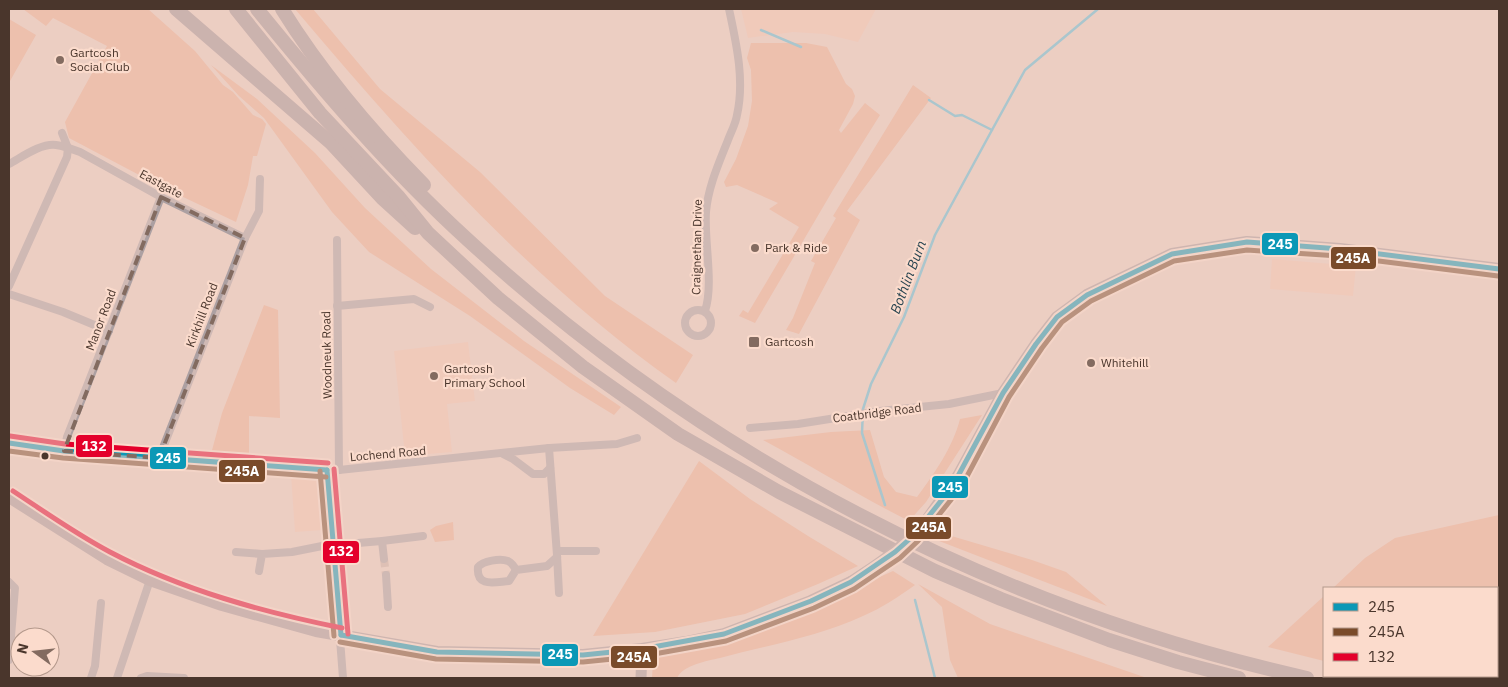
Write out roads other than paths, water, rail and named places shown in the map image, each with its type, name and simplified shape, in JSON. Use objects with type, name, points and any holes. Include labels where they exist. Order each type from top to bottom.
[{"type":"highway","points":[[176,9],[331,143],[382,198],[466,275],[498,298],[583,367],[678,434],[779,492],[934,571],[1109,640],[1178,662],[1239,678]]},
{"type":"highway","points":[[236,9],[320,112],[398,196],[428,233],[498,298]]},
{"type":"highway","points":[[257,9],[337,106],[405,179],[468,241],[600,352],[690,416],[770,466],[860,516],[942,556],[1008,585],[1115,625],[1252,666],[1308,678]]},
{"type":"highway","points":[[282,9],[302,39],[357,110],[413,174],[550,311]]},
{"type":"main road","points":[[9,497],[107,559],[150,580],[277,621],[341,635],[437,652],[583,655],[642,649],[724,634],[811,601],[851,582],[895,552],[924,524],[958,476],[1003,393],[1057,317],[1087,295],[1172,254],[1247,242],[1340,249],[1499,269]]},
{"type":"main road","points":[[641,678],[642,649]]},
{"type":"street","name":"Craignethan Drive","points":[[705,311],[708,289],[706,215],[708,193],[738,115],[740,80],[737,46],[729,9]]},
{"type":"street","points":[[9,286],[67,157],[68,148],[62,133]]},
{"type":"street","points":[[9,154],[12,162],[46,146],[55,145],[68,148]]},
{"type":"street","name":"Eastgate","points":[[68,148],[80,152],[161,197],[245,238]]},
{"type":"street","name":"Kirkhill Road","points":[[159,458],[245,238],[259,212],[260,179]]},
{"type":"street","name":"Manor Road","points":[[64,451],[67,437],[161,197]]},
{"type":"street","name":"Woodneuk Road","points":[[337,240],[339,470]]},
{"type":"street","points":[[9,294],[63,312],[109,331]]},
{"type":"street","points":[[337,306],[414,299],[430,307]]},
{"type":"street","name":"Coatbridge Road","points":[[750,428],[798,424],[880,410],[949,404],[1003,393]]},
{"type":"street","name":"Lochend Road","points":[[9,443],[64,451],[339,470],[549,448],[617,444],[638,438]]},
{"type":"street","points":[[549,448],[558,593]]},
{"type":"street","points":[[501,454],[513,459],[533,474],[544,474],[550,468]]},
{"type":"street","points":[[327,470],[343,678]]},
{"type":"street","points":[[236,552],[262,554],[292,552],[322,546],[382,542],[423,536]]},
{"type":"street","points":[[382,542],[384,559]]},
{"type":"street","points":[[516,570],[513,564],[507,560],[485,562],[478,567],[477,574],[479,578],[489,583],[508,581],[516,570],[547,566],[557,554],[596,551]]},
{"type":"street","points":[[259,571],[262,554]]},
{"type":"street","points":[[386,575],[388,606]]},
{"type":"street","points":[[117,678],[150,580]]},
{"type":"street","points":[[9,582],[15,588],[9,660]]},
{"type":"street","points":[[91,678],[95,666],[101,603]]},
{"type":"street","points":[[141,678],[147,676],[184,678]]},
{"type":"waterway","points":[[992,130],[1025,70],[1098,9]]},
{"type":"waterway","name":"Bothlin Burn","points":[[761,30],[801,47]]},
{"type":"waterway","name":"Bothlin Burn","points":[[885,505],[862,433],[863,409],[871,384],[904,317],[935,235],[992,130],[962,115],[955,116],[929,100]]},
{"type":"waterway","name":"Bothlin Burn","points":[[915,600],[935,678]]},
{"type":"tunnel","points":[[384,559],[386,575]]},
{"type":"place","name":"Gartcosh Social Club","points":[[60,60]]},
{"type":"place","name":"Park & Ride","points":[[755,248]]},
{"type":"place","name":"Gartcosh","points":[[754,342]]},
{"type":"place","name":"Whitehill","points":[[1091,363]]},
{"type":"place","name":"Gartcosh Primary School","points":[[434,376]]}]
